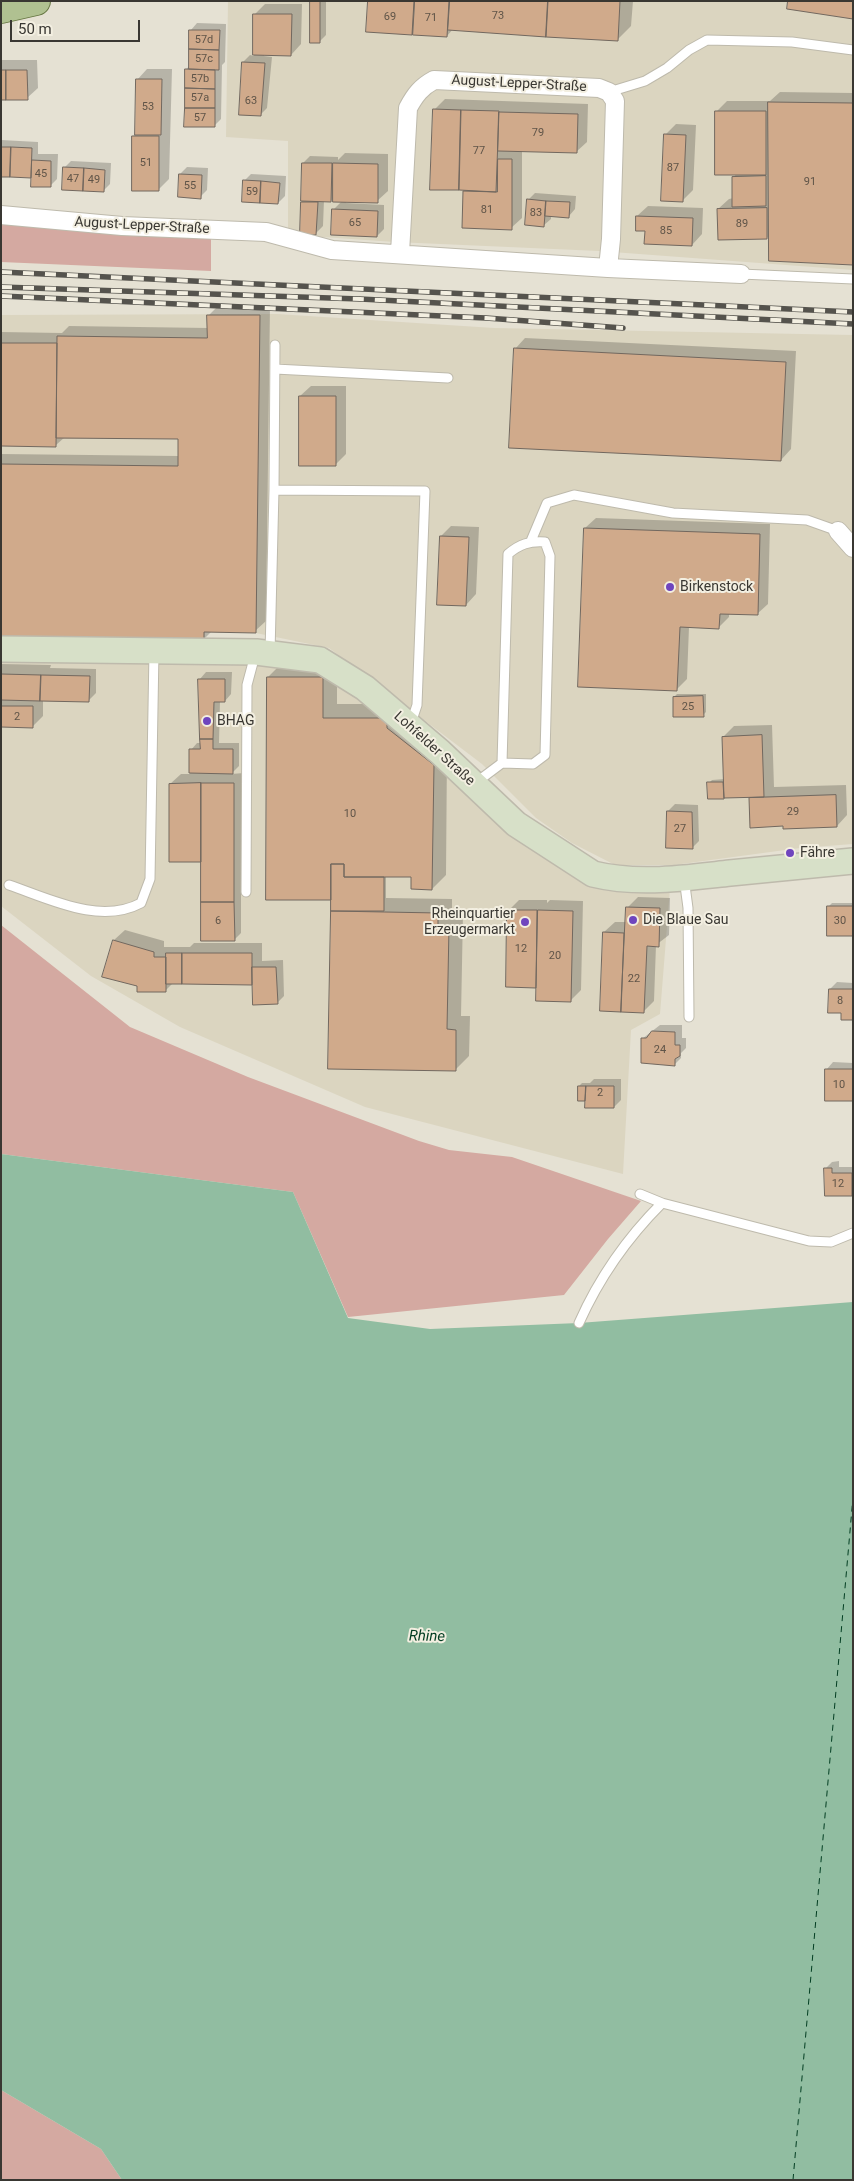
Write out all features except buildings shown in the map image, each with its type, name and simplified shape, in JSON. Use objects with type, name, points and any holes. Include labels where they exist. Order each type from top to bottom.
[{"type":"main road","points":[[1,9],[36,1]]},
{"type":"street","name":"August-Lepper-Straße","points":[[400,253],[408,108],[415,94],[424,85],[434,80],[599,88],[609,92]]},
{"type":"street","points":[[608,268],[611,239],[615,101],[609,92]]},
{"type":"street","name":"August-Lepper-Straße","points":[[1,216],[122,226],[266,232],[332,250],[608,268],[741,274]]},
{"type":"street","name":"Lohfelder Straße","points":[[1,650],[263,653],[320,660],[366,688],[516,824],[593,874],[618,880],[684,878],[853,861]]},
{"type":"lane","points":[[609,92],[644,81],[707,40],[792,42],[853,50]]},
{"type":"lane","points":[[741,274],[853,279]]},
{"type":"lane","points":[[246,892],[247,685],[263,653],[274,490],[275,345]]},
{"type":"lane","points":[[275,370],[448,378]]},
{"type":"lane","points":[[274,490],[425,491],[417,705],[410,726]]},
{"type":"lane","points":[[531,541],[547,503],[574,495],[673,513],[808,520],[848,539]]},
{"type":"lane","points":[[474,784],[502,763],[533,764],[545,754],[550,556],[545,542],[531,541],[518,545],[508,554],[502,763]]},
{"type":"lane","points":[[9,885],[85,911],[127,910],[141,902],[150,879],[154,651]]},
{"type":"lane","points":[[684,878],[688,908],[689,1017]]},
{"type":"lane","points":[[640,1194],[662,1203],[809,1241],[830,1242],[853,1233]]},
{"type":"lane","points":[[578,1323],[589,1300],[627,1240],[662,1203]]},
{"type":"shaded area","points":[[228,1],[853,1],[853,270],[599,251],[395,242],[293,235],[288,230],[288,141],[226,137]]},
{"type":"shaded area","points":[[1,224],[211,235],[211,271],[1,262]]},
{"type":"shaded area","points":[[277,314],[494,328],[853,335],[853,844],[800,848],[674,865],[615,865],[572,843],[536,818],[482,764],[329,648],[256,633],[205,632],[204,640],[101,640],[104,664],[237,662],[318,670],[365,699],[519,836],[574,877],[613,891],[670,889],[660,1014],[631,1030],[623,1174],[365,1107],[180,1027],[91,976],[1,906],[1,315]]},
{"type":"shaded area","points":[[1,925],[130,1027],[248,1077],[419,1141],[449,1150],[512,1157],[641,1201],[564,1295],[348,1317],[293,1192],[1,1154]]},
{"type":"shaded area","points":[[1,2090],[101,2149],[122,2180],[1,2180]]},
{"type":"water","name":"Rhine","points":[[1,1154],[293,1192],[348,1318],[430,1329],[579,1323],[853,1302],[853,2180],[122,2180],[101,2149],[1,2090]]},
{"type":"ferry route","points":[[793,2180],[853,1497]]},
{"type":"railway","points":[[1,272],[853,312]]},
{"type":"railway","points":[[1,287],[360,299],[853,324]]},
{"type":"railway","points":[[1,296],[486,318],[623,328]]},
{"type":"place","name":"Birkenstock","points":[[670,587]]},
{"type":"place","name":"BHAG","points":[[207,721]]},
{"type":"place","name":"Fähre","points":[[790,853]]},
{"type":"place","name":"Die Blaue Sau","points":[[633,920]]},
{"type":"place","name":"Rheinquartier Erzeugermarkt","points":[[525,922]]}]
